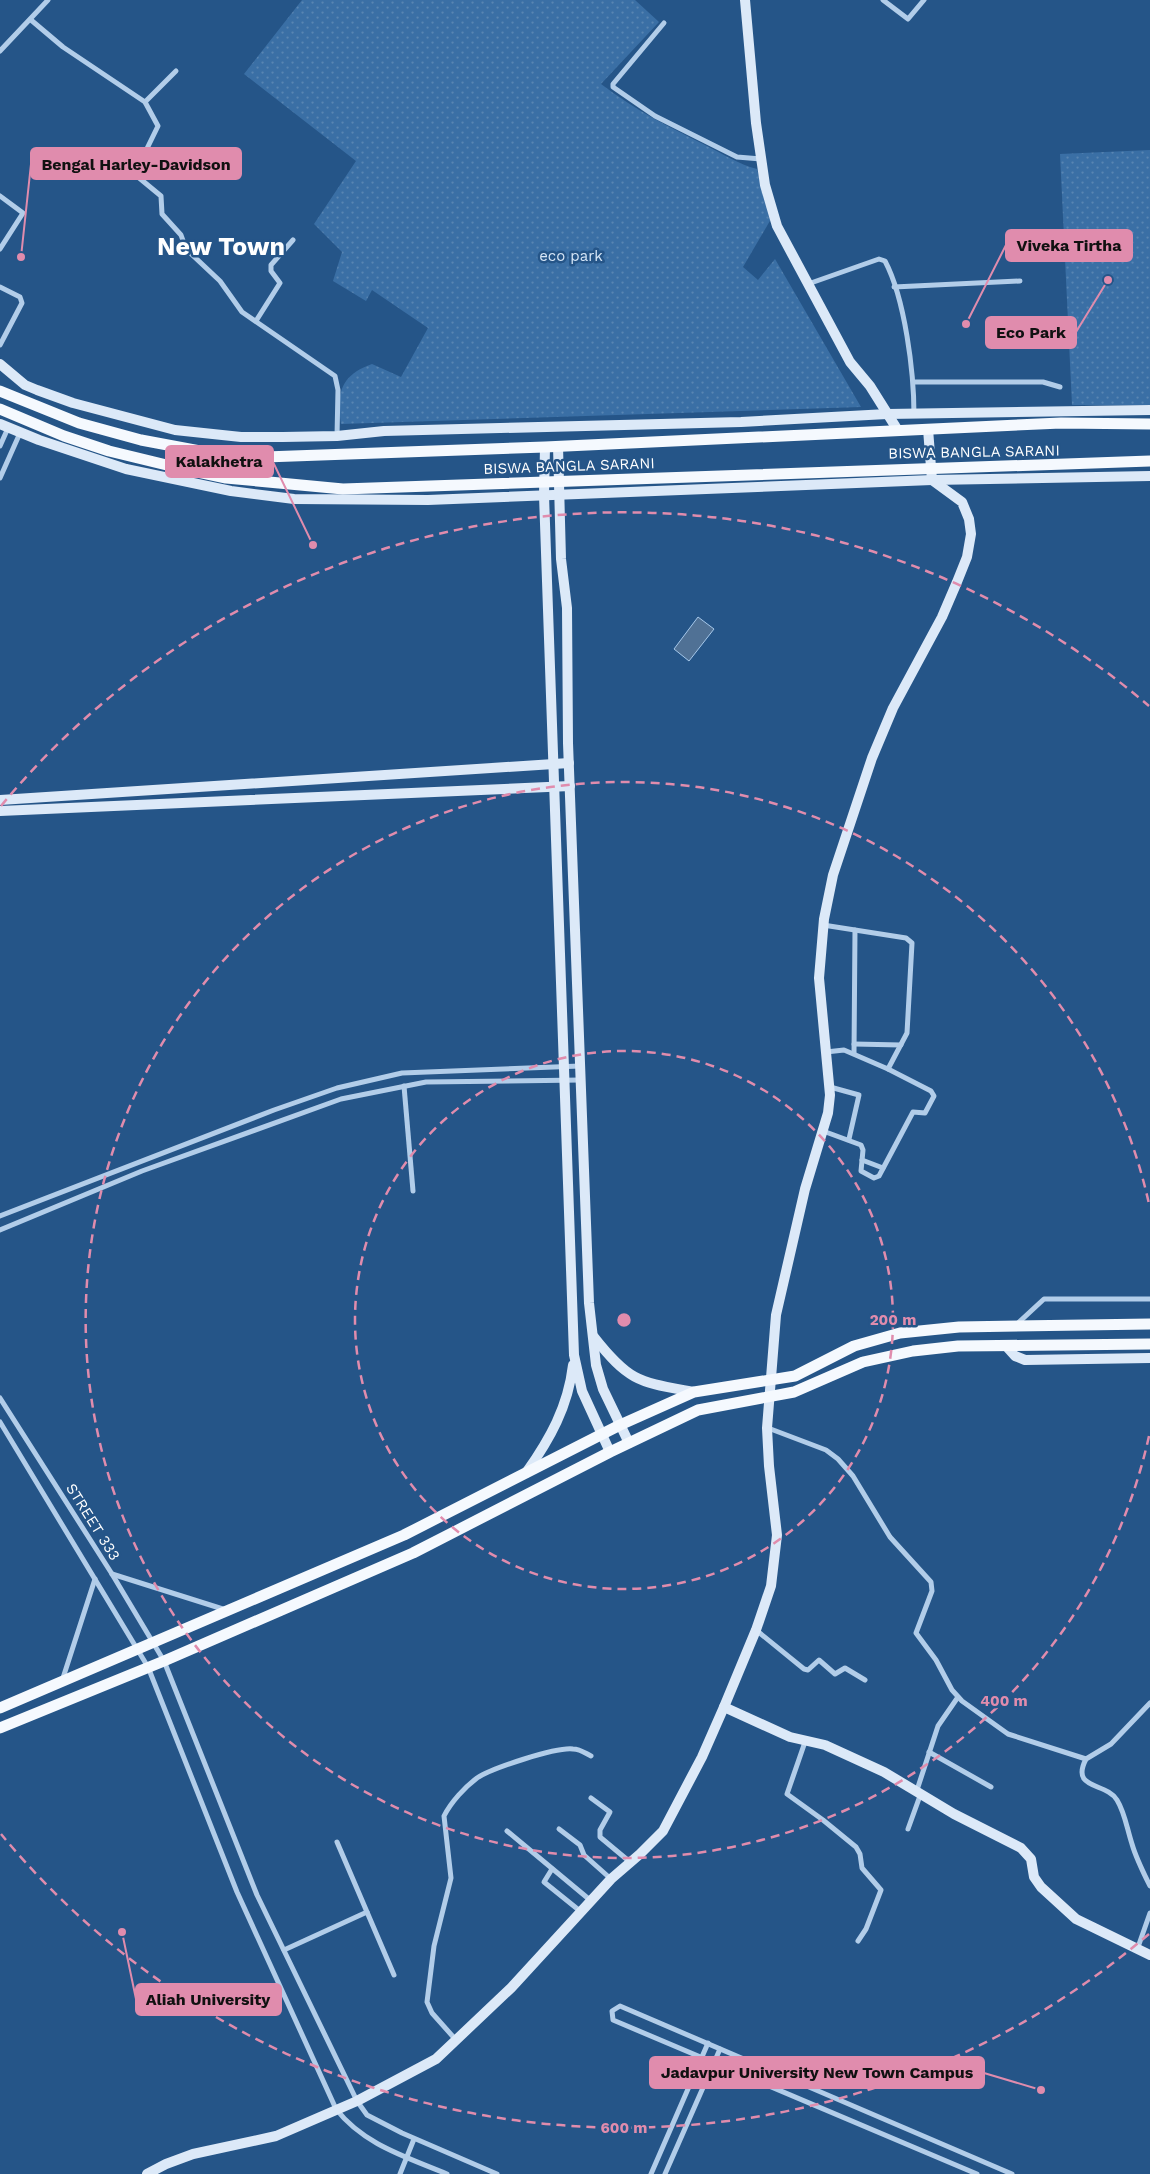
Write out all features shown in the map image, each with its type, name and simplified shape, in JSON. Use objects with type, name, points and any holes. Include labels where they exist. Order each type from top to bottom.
[{"type":"main road","name":"BISWA BANGLA SARANI","points":[[0,391],[79,423],[174,448],[216,454],[265,457],[545,447],[897,429],[1061,423],[1150,424]]},
{"type":"main road","name":"BISWA BANGLA SARANI","points":[[0,409],[64,436],[109,450],[226,478],[343,489],[545,483],[930,467],[1150,461]]},
{"type":"main road","points":[[0,1708],[404,1535],[620,1425],[694,1392],[795,1376],[854,1346],[900,1333],[959,1327],[1150,1324]]},
{"type":"main road","points":[[0,1728],[148,1667],[413,1553],[629,1442],[698,1410],[806,1389],[863,1362],[905,1353],[958,1346],[1150,1344]]},
{"type":"street","points":[[0,51],[48,0]]},
{"type":"street","points":[[745,0],[756,123],[770,207],[777,226],[850,362],[897,429]]},
{"type":"street","points":[[883,0],[908,19],[924,0]]},
{"type":"street","points":[[31,20],[63,47],[145,102],[158,126],[137,168],[136,175],[161,196],[162,214],[181,235],[186,249],[220,281],[242,312],[335,376],[338,390],[337,436]]},
{"type":"street","points":[[664,23],[612,87],[655,116],[737,157],[761,159]]},
{"type":"street","points":[[145,102],[176,70]]},
{"type":"street","points":[[0,196],[23,213],[0,249]]},
{"type":"street","points":[[256,321],[280,282],[271,271],[271,265],[293,240]]},
{"type":"street","points":[[808,285],[879,259],[886,264],[904,323],[914,382],[914,415]]},
{"type":"street","points":[[894,287],[1020,281]]},
{"type":"street","points":[[0,287],[20,297],[22,303],[0,346]]},
{"type":"street","points":[[0,364],[25,385],[73,403],[175,430],[241,437],[337,436],[384,432],[742,422],[887,414],[1150,410]]},
{"type":"street","points":[[914,382],[1043,382],[1060,387]]},
{"type":"street","points":[[0,446],[4,426],[126,469],[231,491],[294,499],[428,500],[932,480],[1150,476]]},
{"type":"street","points":[[147,2174],[166,2164],[193,2154],[276,2136],[357,2101],[436,2059],[511,1988],[611,1878],[662,1831],[702,1757],[756,1630],[771,1586],[777,1534],[769,1466],[767,1428],[776,1315],[805,1189],[828,1113],[830,1087],[819,978],[824,925],[833,875],[872,758],[893,708],[942,617],[966,557],[970,534],[969,519],[962,502],[932,480],[928,429]]},
{"type":"street","points":[[0,478],[20,433]]},
{"type":"street","points":[[558,446],[561,559],[566,608],[569,763],[589,1303],[596,1365],[602,1389],[629,1442]]},
{"type":"street","points":[[525,1474],[559,1420],[568,1397],[574,1355],[544,495],[545,447]]},
{"type":"street","points":[[0,800],[569,763]]},
{"type":"street","points":[[0,810],[570,786]]},
{"type":"street","points":[[824,925],[911,941],[906,1033],[888,1069]]},
{"type":"street","points":[[854,1053],[855,930]]},
{"type":"street","points":[[854,1044],[901,1045]]},
{"type":"street","points":[[823,1131],[849,1139],[862,1148],[861,1171],[874,1178],[879,1176],[913,1112],[926,1112],[934,1096],[930,1091],[854,1053],[844,1050],[826,1052]]},
{"type":"street","points":[[0,1216],[274,1110],[337,1088],[402,1073],[580,1066]]},
{"type":"street","points":[[0,1230],[142,1172],[276,1121],[341,1099],[426,1082],[564,1082],[581,1080]]},
{"type":"street","points":[[404,1086],[413,1191]]},
{"type":"street","points":[[830,1087],[859,1095],[849,1139]]},
{"type":"street","points":[[862,1160],[883,1168]]},
{"type":"street","points":[[1016,1326],[1044,1299],[1150,1299]]},
{"type":"street","points":[[594,1336],[612,1360],[634,1378],[659,1386],[694,1392]]},
{"type":"street","points":[[1006,1346],[1015,1356],[1025,1360],[1150,1358]]},
{"type":"street","points":[[574,1355],[582,1391],[610,1452]]},
{"type":"street","name":"STREET 333","points":[[0,1398],[112,1574],[164,1660],[258,1895],[357,2101],[367,2115],[414,2138],[497,2174]]},
{"type":"street","name":"STREET 333","points":[[0,1422],[148,1667],[237,1892],[336,2109],[348,2125],[368,2140],[447,2174]]},
{"type":"street","points":[[767,1428],[826,1450],[838,1459],[853,1476],[890,1537],[931,1582],[932,1591],[916,1633],[936,1660],[952,1690],[958,1697],[1008,1734],[1086,1758]]},
{"type":"street","points":[[112,1574],[229,1610]]},
{"type":"street","points":[[62,1681],[95,1579]]},
{"type":"street","points":[[756,1630],[804,1669],[809,1668],[819,1660],[835,1674],[839,1674],[845,1668],[865,1680]]},
{"type":"street","points":[[908,1829],[938,1726],[958,1697]]},
{"type":"street","points":[[1150,1703],[1111,1744],[1086,1758],[1083,1769],[1085,1781],[1109,1791],[1116,1798],[1132,1846],[1150,1886]]},
{"type":"street","points":[[724,1707],[790,1737],[805,1742],[825,1745],[884,1772],[919,1791],[954,1814],[1021,1848],[1031,1859],[1034,1876],[1041,1887],[1076,1919],[1150,1955]]},
{"type":"street","points":[[805,1742],[787,1794],[824,1820],[856,1847],[860,1854],[862,1868],[881,1890],[866,1929],[858,1941]]},
{"type":"street","points":[[456,2041],[432,2013],[427,2002],[434,1946],[450,1890],[450,1867],[444,1816],[460,1793],[477,1778],[498,1768],[564,1748],[581,1750],[591,1756]]},
{"type":"street","points":[[929,1752],[991,1787]]},
{"type":"street","points":[[591,1798],[610,1812],[600,1830],[600,1837],[630,1862]]},
{"type":"street","points":[[559,1829],[580,1845],[584,1855],[611,1878]]},
{"type":"street","points":[[507,1831],[590,1900]]},
{"type":"street","points":[[337,1842],[394,1975]]},
{"type":"street","points":[[552,1869],[544,1882],[580,1911]]},
{"type":"street","points":[[284,1950],[367,1912]]},
{"type":"street","points":[[1137,1950],[1150,1913]]},
{"type":"street","points":[[977,2174],[613,2020],[612,2011],[620,2006],[1012,2174]]},
{"type":"street","points":[[651,2174],[708,2043]]},
{"type":"street","points":[[665,2174],[720,2049]]},
{"type":"street","points":[[400,2174],[414,2138]]},
{"type":"green space","name":"eco park","points":[[302,0],[635,0],[659,22],[601,84],[626,102],[664,124],[737,162],[757,169],[771,219],[743,267],[758,280],[775,259],[861,407],[341,424],[340,394],[347,380],[362,368],[372,364],[401,377],[428,328],[372,290],[366,301],[333,281],[342,252],[314,224],[356,161],[244,74]]},
{"type":"green space","points":[[1150,150],[1150,405],[1072,405],[1060,154]]},
{"type":"shaded area","points":[[698,617],[714,629],[689,661],[674,649]]},
{"type":"place","name":"Bengal Harley-Davidson","points":[[21,257]]},
{"type":"place","name":"Eco Park","points":[[1108,280]]},
{"type":"place","name":"Viveka Tirtha","points":[[966,324]]},
{"type":"place","name":"Kalakhetra","points":[[313,545]]},
{"type":"place","name":"Aliah University","points":[[122,1932]]},
{"type":"place","name":"Jadavpur University New Town Campus","points":[[1041,2090]]},
{"type":"district","name":"New Town","points":[[221,246]]}]
